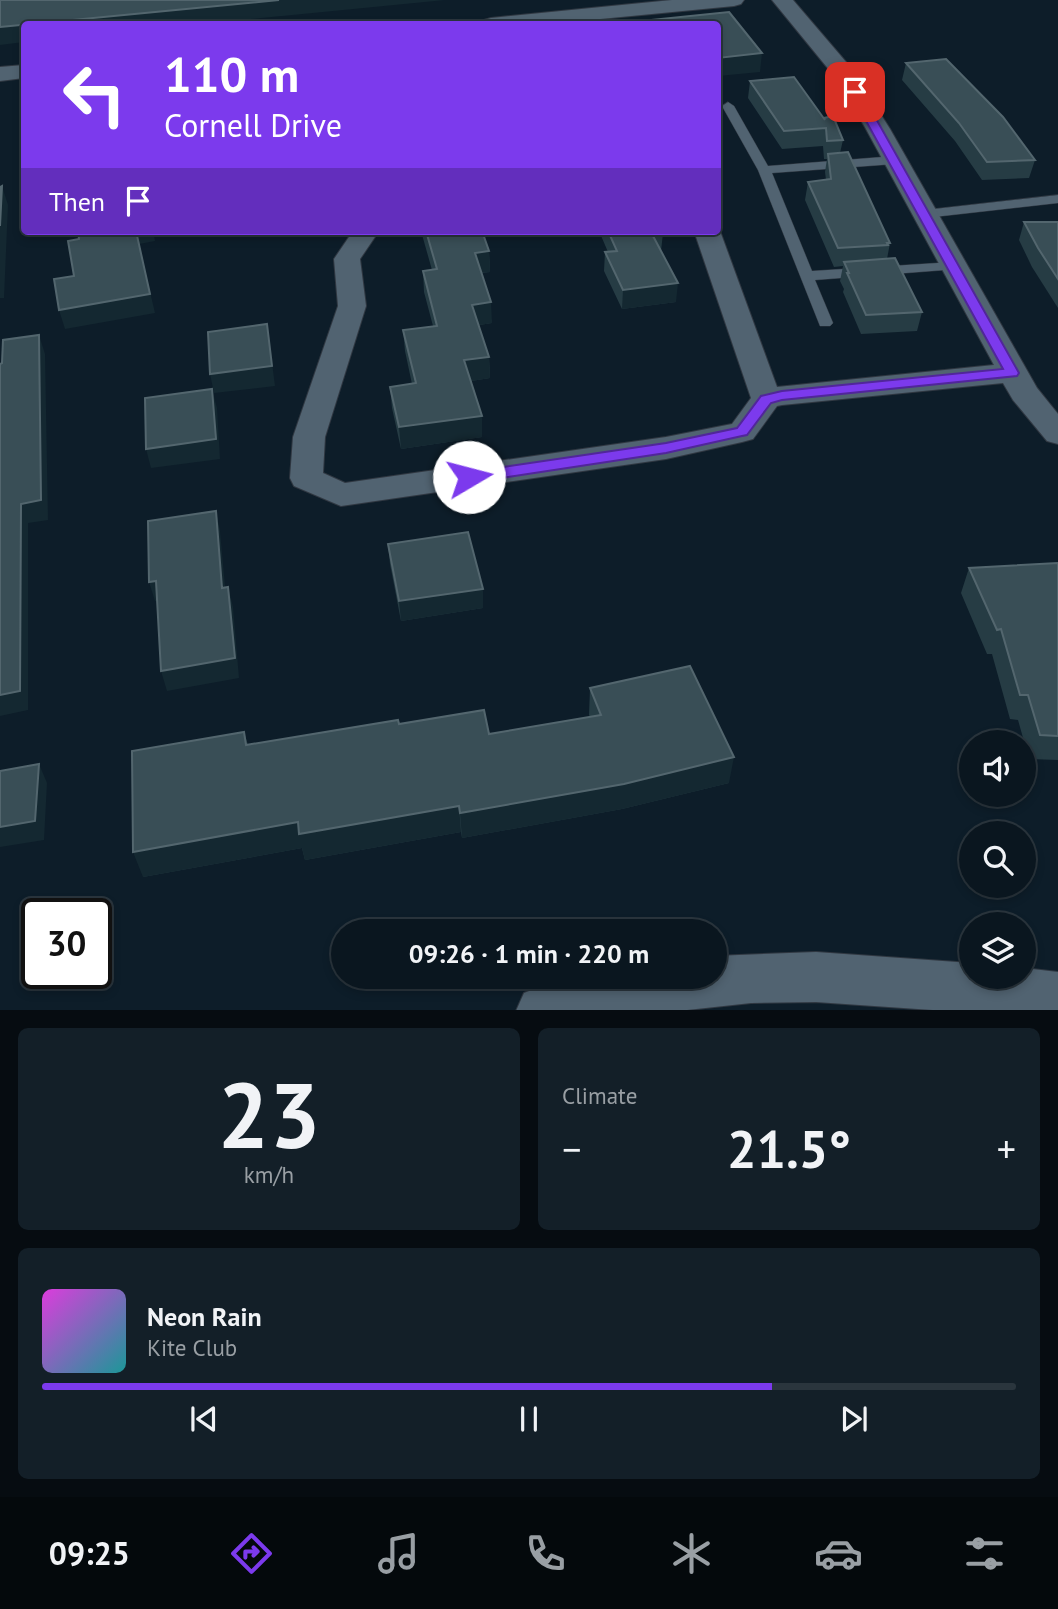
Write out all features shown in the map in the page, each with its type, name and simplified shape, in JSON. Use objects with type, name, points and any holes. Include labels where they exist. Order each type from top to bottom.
[{"type":"street","points":[[521,21],[734,0]]},
{"type":"street","points":[[782,0],[844,74],[895,160],[1012,373],[1024,393],[1058,434]]},
{"type":"street","points":[[0,74],[21,72]]},
{"type":"street","points":[[363,235],[346,259],[352,306],[309,437],[306,478],[341,495],[666,448],[742,432],[766,399],[1012,373]]},
{"type":"street","points":[[708,235],[766,399]]},
{"type":"street","points":[[543,1010],[640,989],[782,976],[933,982],[1058,998]]},
{"type":"lane","points":[[728,106],[764,170],[825,323]]},
{"type":"lane","points":[[764,170],[895,160]]},
{"type":"lane","points":[[925,214],[1058,199]]},
{"type":"lane","points":[[807,276],[953,266]]},
{"type":"building","points":[[0,0],[279,0],[62,21],[21,21],[21,25],[0,27]]},
{"type":"building","points":[[729,12],[762,53],[721,58],[721,21],[641,21]]},
{"type":"building","points":[[946,59],[1003,117],[1035,160],[987,162],[959,123],[906,63]]},
{"type":"building","points":[[794,77],[825,120],[824,118],[833,116],[843,140],[827,141],[826,128],[784,131],[750,81]]},
{"type":"building","points":[[848,152],[890,243],[887,243],[888,245],[838,248],[808,182],[831,179],[828,154]]},
{"type":"building","points":[[2,186],[0,226],[0,187]]},
{"type":"building","points":[[1024,222],[1058,222],[1058,279],[1038,248]]},
{"type":"building","points":[[78,235],[137,235],[150,294],[59,310],[54,279],[74,276],[68,241],[79,239]]},
{"type":"building","points":[[427,235],[483,235],[489,251],[475,253],[491,302],[472,305],[489,357],[464,360],[482,416],[399,427],[390,387],[416,383],[403,330],[437,326],[423,271],[437,269]]},
{"type":"building","points":[[610,235],[653,235],[678,283],[623,290],[605,252],[617,251]]},
{"type":"building","points":[[895,258],[922,312],[866,315],[844,262]]},
{"type":"building","points":[[267,324],[272,366],[210,374],[208,332]]},
{"type":"building","points":[[39,335],[41,500],[21,504],[20,691],[0,695],[0,364],[3,340]]},
{"type":"building","points":[[212,389],[216,439],[146,449],[145,398]]},
{"type":"building","points":[[216,511],[222,588],[228,587],[235,658],[161,671],[156,581],[149,582],[148,521]]},
{"type":"building","points":[[468,532],[483,589],[399,601],[388,544]]},
{"type":"building","points":[[1058,563],[1058,736],[1040,735],[1028,695],[1020,695],[1001,629],[997,630],[969,568]]},
{"type":"building","points":[[690,666],[734,757],[624,784],[460,813],[459,806],[299,834],[298,822],[133,852],[132,751],[244,732],[246,745],[398,720],[399,724],[484,710],[489,734],[601,715],[590,688]]},
{"type":"building","points":[[39,764],[35,821],[0,827],[0,771]]},
{"type":"route","points":[[469,477],[666,448],[742,432],[766,399],[1012,373],[855,92]]}]
